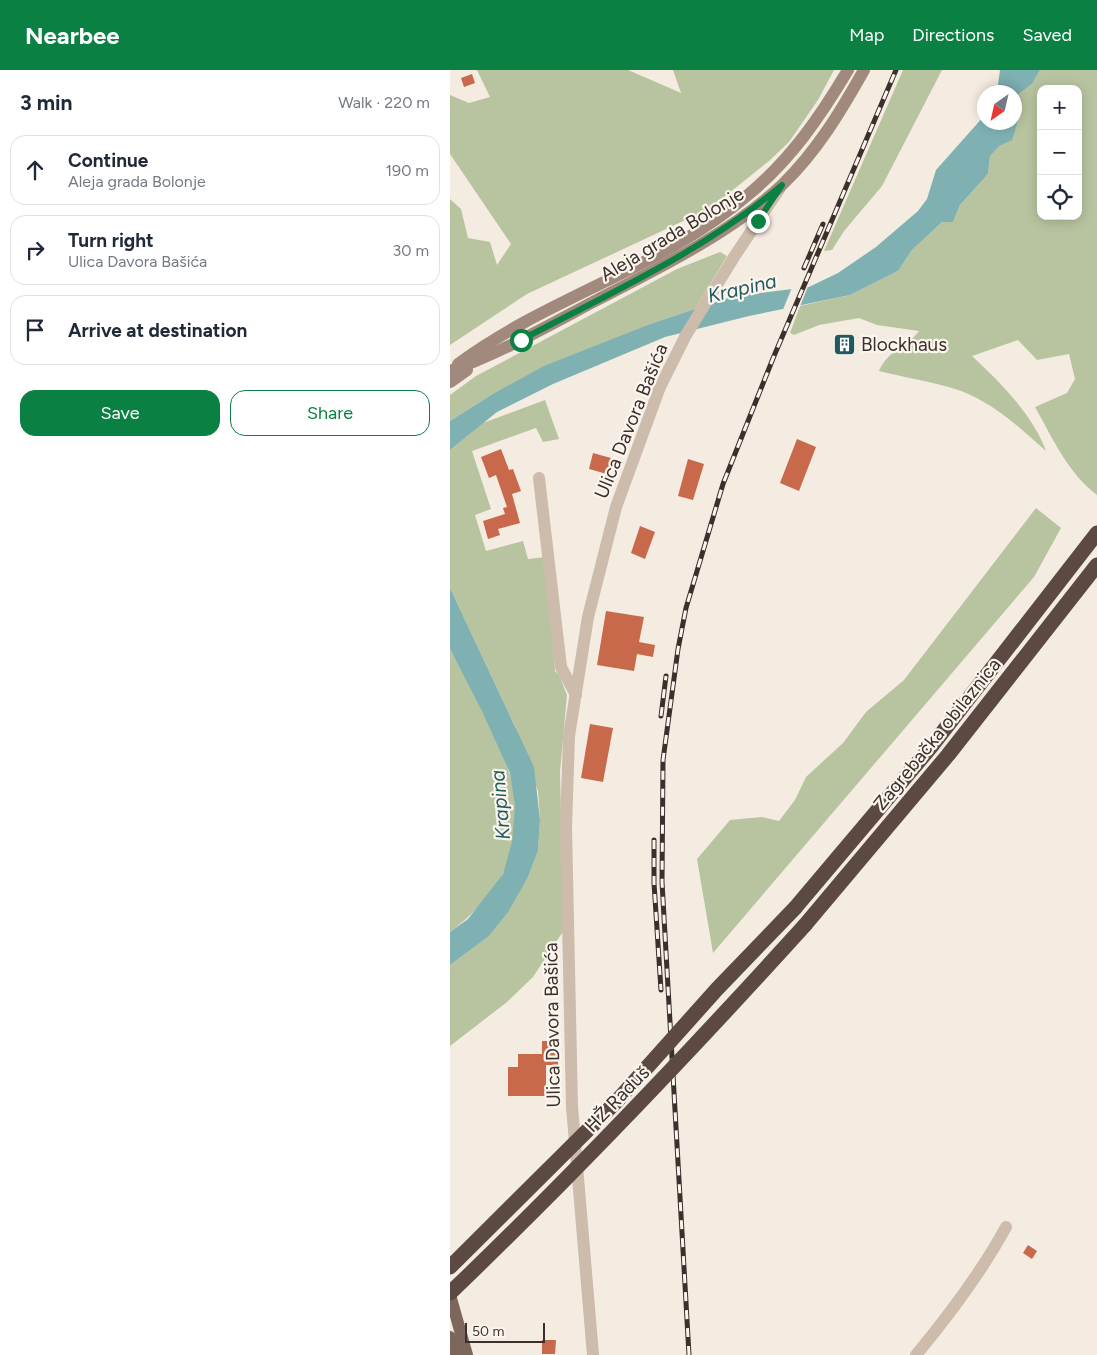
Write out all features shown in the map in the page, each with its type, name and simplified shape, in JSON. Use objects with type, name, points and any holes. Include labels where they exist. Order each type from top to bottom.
[{"type":"highway","name":"Zagrebačka obilaznica","points":[[795,908],[931,747],[1097,533]]},
{"type":"highway","name":"Zagrebačka obilaznica","points":[[805,925],[948,756],[1097,565]]},
{"type":"highway","name":"HŽ Raduš","points":[[450,1267],[616,1102],[717,989],[795,908]]},
{"type":"highway","name":"HŽ Raduš","points":[[450,1294],[548,1199],[646,1098],[805,925]]},
{"type":"main road","name":"Aleja grada Bolonje","points":[[450,371],[676,245],[710,224],[772,174],[810,130],[848,70]]},
{"type":"main road","name":"Aleja grada Bolonje","points":[[480,354],[684,253],[752,210],[782,185],[822,140],[864,70]]},
{"type":"main road","points":[[450,360],[480,354]]},
{"type":"main road","points":[[450,382],[480,354]]},
{"type":"main road","points":[[450,1294],[467,1355]]},
{"type":"main road","points":[[450,1337],[455,1355]]},
{"type":"street","name":"Ulica Davora Bašića","points":[[593,1355],[572,1107],[566,828],[569,736],[588,617],[616,507],[660,387],[731,261],[782,185]]},
{"type":"street","points":[[540,478],[561,667],[576,695]]},
{"type":"street","points":[[916,1355],[956,1306],[991,1256],[1006,1227]]},
{"type":"green space","points":[[477,70],[628,70],[681,93],[673,70],[834,70],[818,100],[789,142],[769,161],[709,209],[527,294],[450,345],[450,199],[461,209],[468,238],[490,242],[497,265],[511,244],[450,154],[450,95],[469,103],[490,97]]},
{"type":"green space","points":[[903,70],[942,70],[882,186],[844,231],[832,250],[824,251]]},
{"type":"green space","points":[[1040,70],[1097,70],[1097,495],[1069,466],[1035,407],[1067,393],[1075,379],[1069,354],[1037,360],[1018,340],[972,356],[1015,400],[1033,425],[1046,451],[1006,417],[973,396],[941,385],[879,371],[887,358],[919,331],[877,325],[859,318],[819,325],[794,335],[790,333],[800,306],[850,295],[898,271],[912,250],[942,222],[953,222],[960,205],[988,174],[990,156],[1011,130],[1022,130],[1022,92],[1032,84]]},
{"type":"green space","points":[[720,252],[727,256],[695,309],[653,323],[491,395],[450,421],[450,395],[476,376],[677,269]]},
{"type":"green space","points":[[545,400],[559,439],[543,442],[536,428],[472,451],[491,509],[475,515],[486,551],[523,541],[528,559],[546,557],[555,671],[559,675],[567,695],[560,772],[564,930],[533,977],[507,1002],[450,1046],[450,965],[488,937],[528,877],[538,851],[540,820],[538,791],[515,726],[450,588],[450,450],[483,423]]},
{"type":"green space","points":[[1036,508],[1061,528],[1034,577],[713,953],[697,859],[730,820],[762,817],[779,821],[795,800],[806,777],[843,743],[866,712],[904,680]]},
{"type":"green space","points":[[450,649],[497,740],[509,772],[514,796],[515,823],[508,862],[499,881],[480,906],[450,932]]},
{"type":"water","points":[[1000,70],[1040,70],[1032,84],[1022,92],[1022,85],[998,85]]},
{"type":"water","points":[[977,124],[977,130],[1015,130],[1012,140],[999,146],[990,156],[988,174],[960,205],[953,222],[942,222],[912,250],[898,271],[850,295],[749,316],[665,337],[553,384],[497,412],[450,450],[450,421],[491,395],[544,366],[653,323],[734,296],[809,287],[838,273],[876,247],[918,211],[927,199],[936,170]]},
{"type":"water","points":[[450,588],[534,767],[540,820],[538,851],[528,877],[508,912],[488,937],[450,965],[450,932],[468,919],[503,874],[512,842],[515,806],[510,773],[482,711],[450,649]]},
{"type":"pier","points":[[809,284],[799,309],[782,312],[793,285]]},
{"type":"building","points":[[472,74],[475,83],[464,87],[461,78]]},
{"type":"building","name":"Blockhaus","points":[[850,336],[854,349],[841,352],[837,339]]},
{"type":"building","points":[[797,439],[816,447],[799,491],[780,483]]},
{"type":"building","points":[[501,449],[509,470],[513,469],[521,491],[512,494],[520,523],[498,529],[500,535],[488,539],[483,521],[505,514],[503,508],[507,507],[496,475],[489,478],[481,457]]},
{"type":"building","points":[[593,453],[611,458],[607,474],[589,469]]},
{"type":"building","points":[[688,459],[704,464],[693,500],[678,496]]},
{"type":"building","points":[[640,526],[655,532],[645,559],[631,553]]},
{"type":"building","points":[[606,611],[644,617],[639,642],[655,645],[653,657],[637,654],[634,671],[597,665]]},
{"type":"building","points":[[590,724],[613,728],[603,782],[581,778]]},
{"type":"building","points":[[542,1041],[558,1041],[558,1065],[546,1065],[546,1096],[508,1096],[508,1067],[518,1067],[518,1054],[542,1054]]},
{"type":"building","points":[[1028,1245],[1037,1251],[1032,1259],[1023,1253]]},
{"type":"building","points":[[542,1340],[556,1340],[555,1354],[542,1354]]},
{"type":"railway","points":[[689,1355],[662,882],[663,760],[678,649],[686,608],[723,484],[774,356],[896,70]]},
{"type":"railway","points":[[804,268],[823,224]]},
{"type":"railway","points":[[661,716],[666,676]]},
{"type":"railway","points":[[654,840],[654,883],[661,990]]},
{"type":"place","name":"Blockhaus","points":[[845,344]]},
{"type":"route","points":[[521,340],[684,253],[752,210],[782,185],[758,221]]},
{"type":"water label","name":"Krapina","points":[[742,288]]},
{"type":"water label","name":"Krapina","points":[[500,805]]}]
